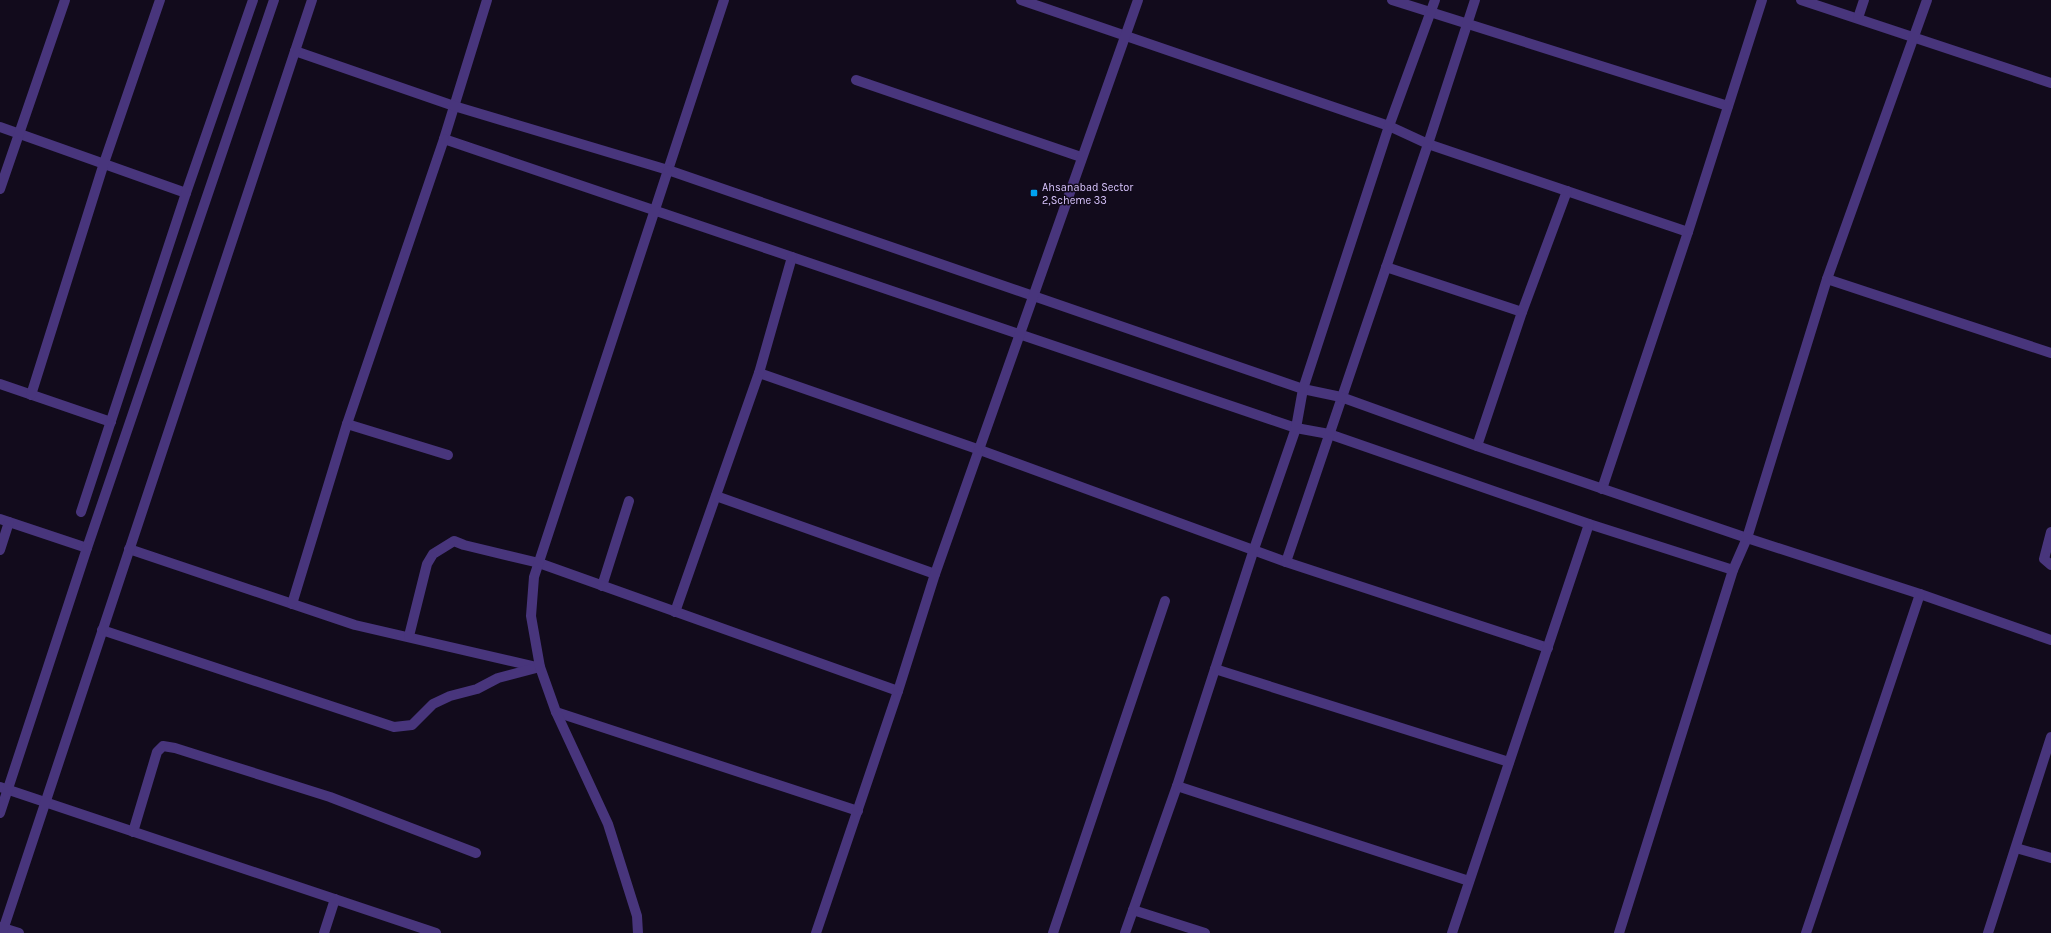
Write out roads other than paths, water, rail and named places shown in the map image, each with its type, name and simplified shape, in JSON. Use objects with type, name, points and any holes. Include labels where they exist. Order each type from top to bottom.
[{"type":"street","points":[[0,189],[65,0]]},
{"type":"street","points":[[31,395],[104,163],[160,0]]},
{"type":"street","points":[[81,512],[186,194],[253,0]]},
{"type":"street","points":[[0,813],[4,788],[274,0]]},
{"type":"street","points":[[20,933],[2,929],[312,0]]},
{"type":"street","points":[[292,604],[347,424],[444,139],[487,0]]},
{"type":"street","points":[[638,933],[637,916],[608,824],[556,712],[540,668],[531,616],[534,576],[724,0]]},
{"type":"street","points":[[1021,0],[1389,126],[1428,144],[1688,232]]},
{"type":"street","points":[[816,933],[898,691],[935,574],[980,450],[1032,296],[1124,35],[1138,0]]},
{"type":"street","points":[[1392,0],[1728,106]]},
{"type":"street","points":[[1125,933],[1177,786],[1254,550],[1296,428],[1302,389],[1389,126],[1435,0]]},
{"type":"street","points":[[1286,562],[1428,144],[1475,0]]},
{"type":"street","points":[[1602,489],[1688,232],[1762,0]]},
{"type":"street","points":[[1801,0],[1914,36],[2051,83]]},
{"type":"street","points":[[1858,18],[1864,0]]},
{"type":"street","points":[[1619,933],[1733,570],[1747,538],[1827,279],[1928,0]]},
{"type":"street","points":[[295,51],[454,106],[668,170],[1302,389],[1341,397],[1602,489],[1920,594],[2051,640]]},
{"type":"street","points":[[856,80],[1081,157]]},
{"type":"street","points":[[0,127],[104,163],[186,194]]},
{"type":"street","points":[[444,139],[1296,428],[1330,434],[1589,524],[1733,570]]},
{"type":"street","points":[[1478,446],[1522,312],[1567,191]]},
{"type":"street","points":[[675,612],[759,373],[792,257]]},
{"type":"street","points":[[1386,267],[1522,312]]},
{"type":"street","points":[[1827,279],[2051,353]]},
{"type":"street","points":[[759,373],[980,450],[1286,562],[1548,648]]},
{"type":"street","points":[[0,384],[111,422]]},
{"type":"street","points":[[347,424],[448,455]]},
{"type":"street","points":[[716,496],[935,574]]},
{"type":"street","points":[[602,586],[629,501]]},
{"type":"street","points":[[0,550],[4,521],[87,548]]},
{"type":"street","points":[[1452,933],[1589,524]]},
{"type":"street","points":[[2051,532],[2044,559],[2051,565]]},
{"type":"street","points":[[409,636],[427,564],[433,554],[442,547],[454,541],[464,545],[539,563],[898,691]]},
{"type":"street","points":[[129,549],[355,625],[409,636],[468,652],[540,668]]},
{"type":"street","points":[[1806,933],[1920,594]]},
{"type":"street","points":[[1053,933],[1164,601]]},
{"type":"street","points":[[102,630],[394,727],[412,725],[433,704],[450,696],[476,689],[498,678],[540,668]]},
{"type":"street","points":[[1215,670],[1509,762]]},
{"type":"street","points":[[556,712],[858,811]]},
{"type":"street","points":[[1988,933],[2051,737]]},
{"type":"street","points":[[133,832],[157,752],[163,746],[175,748],[330,797],[476,853]]},
{"type":"street","points":[[1177,786],[1470,881]]},
{"type":"street","points":[[4,788],[436,933]]},
{"type":"street","points":[[2016,848],[2051,858]]},
{"type":"street","points":[[324,933],[335,899]]},
{"type":"street","points":[[1133,910],[1205,933]]},
{"type":"place","name":"Ahsanabad Sector 2,Scheme 33","points":[[1034,193]]}]
